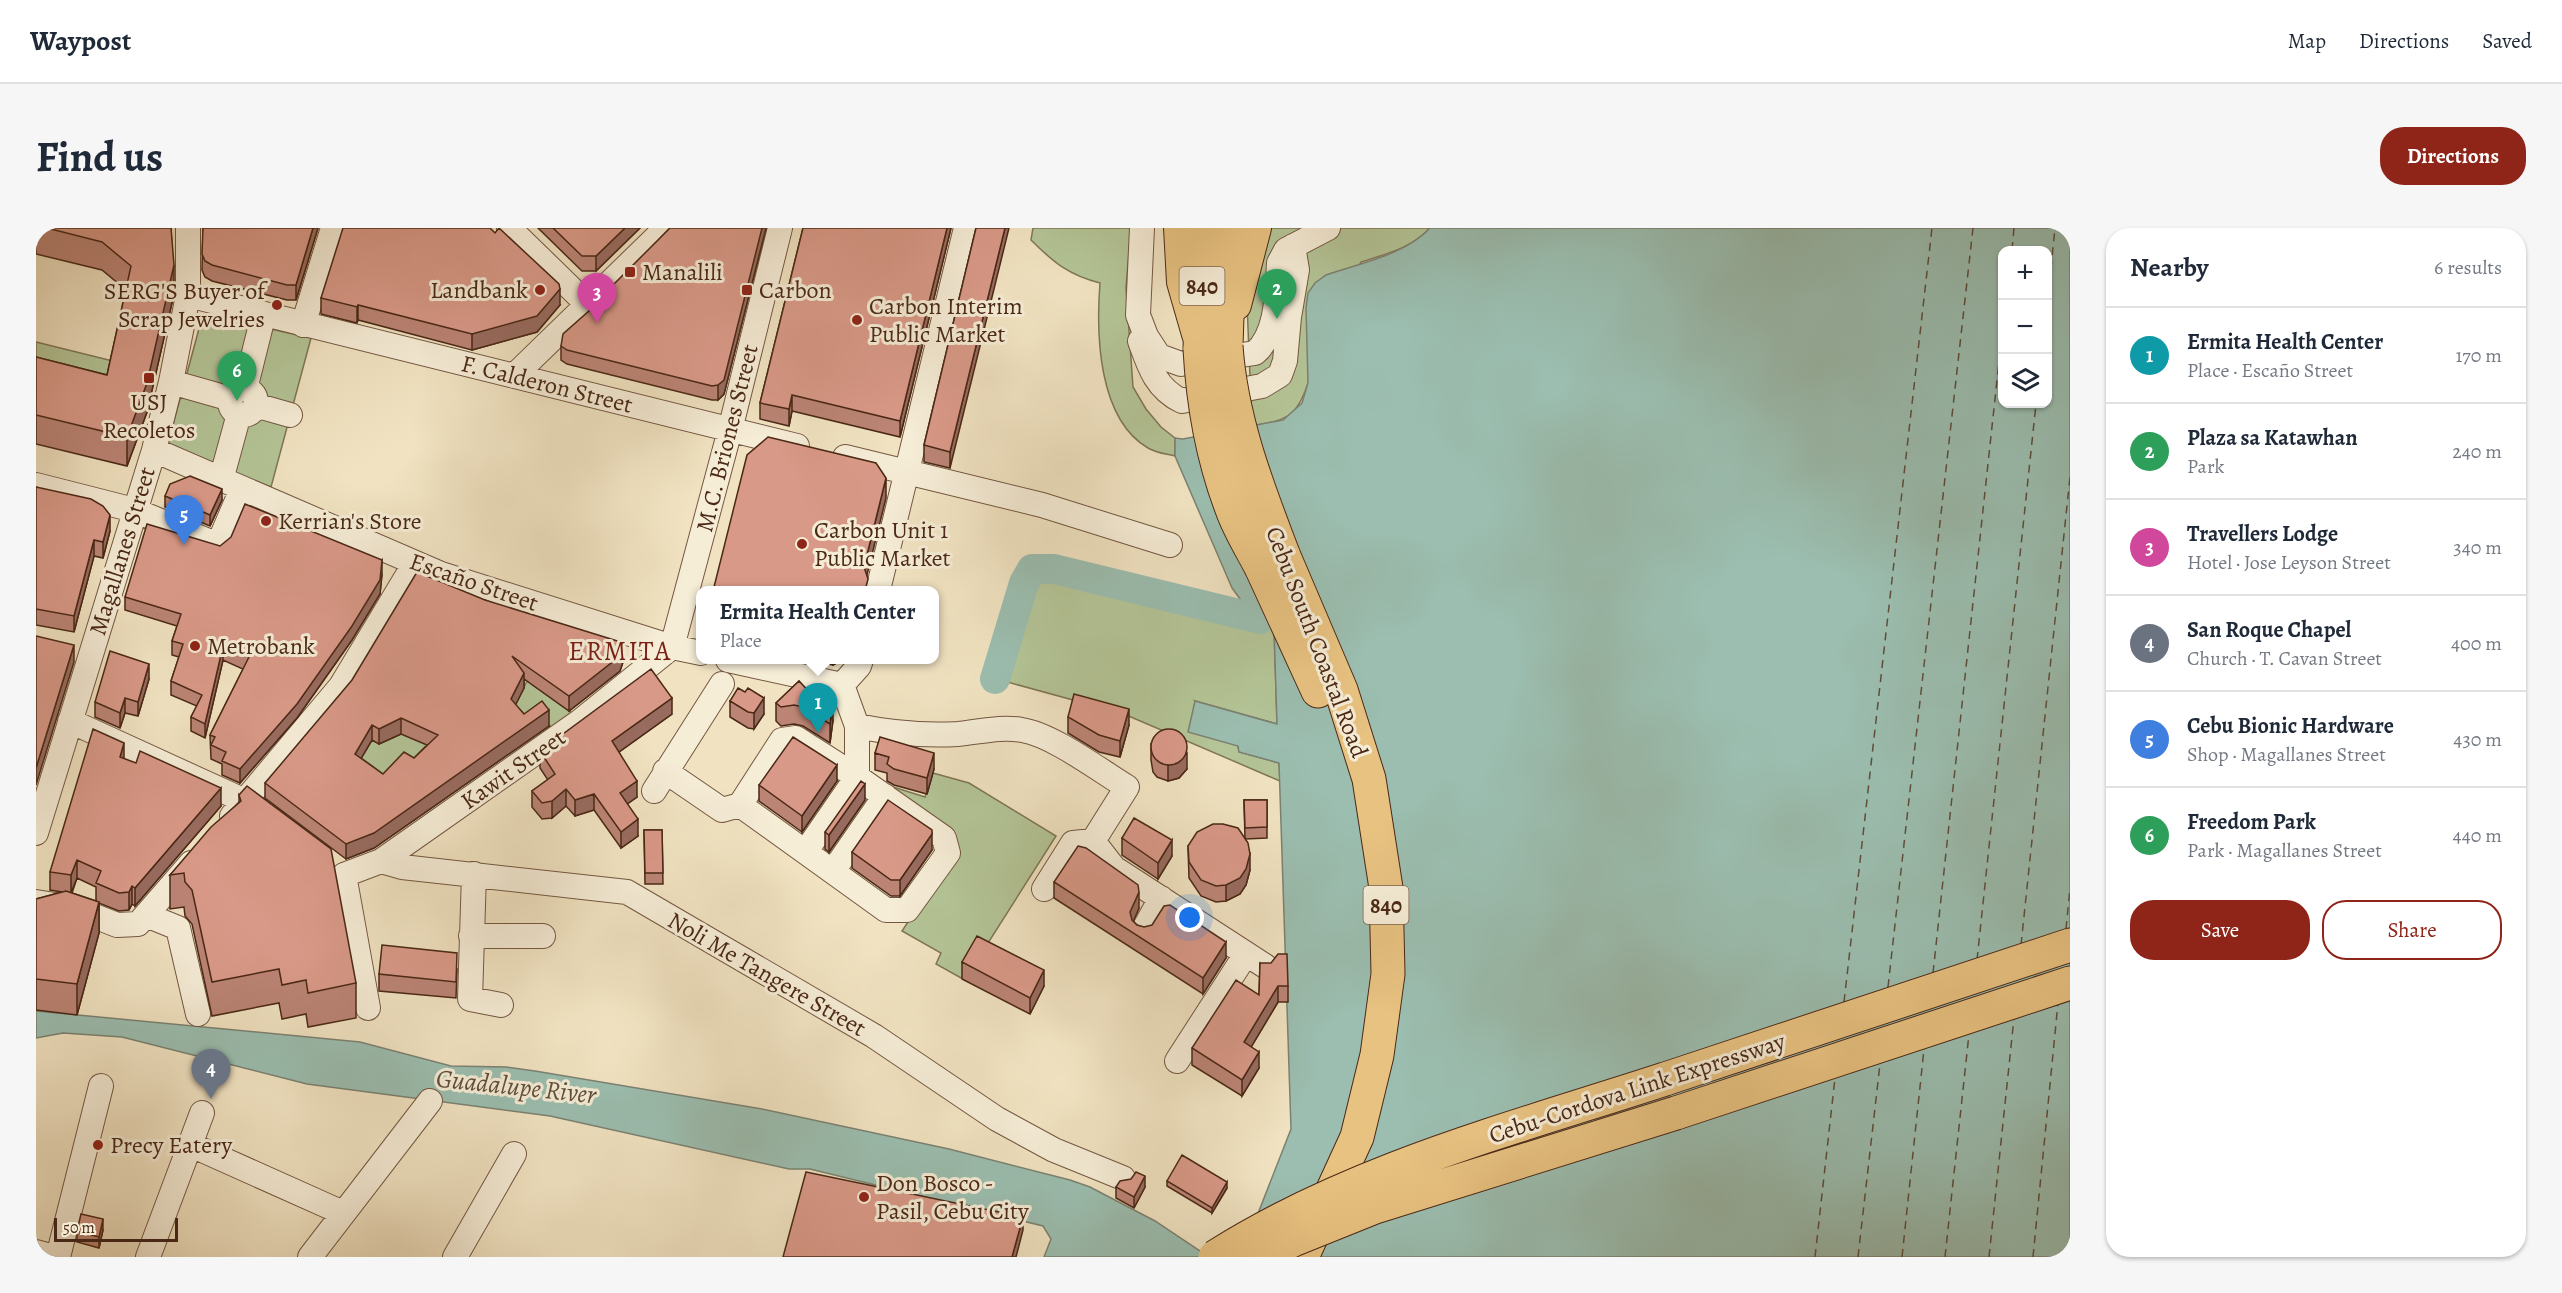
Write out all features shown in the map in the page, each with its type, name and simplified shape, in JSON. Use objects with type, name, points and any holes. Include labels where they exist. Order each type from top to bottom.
[{"type":"highway","name":"Cebu South Coastal Road","points":[[1209,228],[1202,286],[1213,344],[1247,455],[1283,554],[1341,690],[1369,779],[1386,888],[1388,974],[1377,1055],[1357,1137],[1302,1257]]},
{"type":"highway","name":"Cebu South Coastal Road","points":[[1233,228],[1227,287],[1213,344],[1207,422],[1215,458],[1232,510],[1321,699],[1348,781],[1359,835],[1365,887],[1366,975],[1356,1050],[1336,1129],[1278,1257]]},
{"type":"highway","name":"Cebu-Cordova Link Expressway","points":[[1215,1257],[1283,1217],[1369,1178],[2070,945]]},
{"type":"highway","name":"Cebu-Cordova Link Expressway","points":[[1260,1257],[1293,1240],[1375,1207],[1688,1109],[2070,983]]},
{"type":"main road","name":"Cebu South Coastal Road","points":[[1179,228],[1182,282],[1213,344]]},
{"type":"main road","name":"Cebu South Coastal Road","points":[[1213,344],[1256,228]]},
{"type":"street","name":"Magallanes Street","points":[[36,832],[70,721],[83,649],[134,510],[171,382],[188,295],[188,228]]},
{"type":"street","points":[[303,325],[333,228]]},
{"type":"street","points":[[509,228],[589,306]]},
{"type":"street","points":[[514,376],[589,306],[666,228]]},
{"type":"street","name":"M.C. Briones Street","points":[[672,647],[730,430],[780,228]]},
{"type":"street","points":[[879,586],[966,228]]},
{"type":"street","points":[[1142,228],[1137,336],[1158,384],[1171,396],[1182,400],[1262,386],[1280,375],[1285,361],[1297,270],[1293,246]]},
{"type":"street","points":[[1138,315],[1146,336],[1160,356],[1171,362],[1181,364],[1255,353],[1267,337],[1276,301],[1281,258],[1293,246],[1324,229]]},
{"type":"street","name":"F. Calderon Street","points":[[188,295],[1042,505],[1170,545]]},
{"type":"street","points":[[225,469],[261,325]]},
{"type":"street","points":[[171,382],[290,415]]},
{"type":"street","name":"Escaño Street","points":[[153,450],[441,574],[672,647],[696,652]]},
{"type":"street","points":[[36,484],[134,510],[218,545],[242,489]]},
{"type":"street","points":[[36,902],[74,908],[117,925],[138,924],[341,686],[415,563]]},
{"type":"street","name":"Kawit Street","points":[[368,1008],[335,868],[381,861],[579,722],[672,647]]},
{"type":"street","points":[[746,664],[842,685]]},
{"type":"street","points":[[842,685],[860,664]]},
{"type":"street","points":[[723,684],[659,781],[722,810],[740,805],[782,740],[796,738],[857,777],[944,838],[948,853],[907,910],[886,910],[740,805]]},
{"type":"street","points":[[806,851],[857,777],[857,726],[842,685]]},
{"type":"street","points":[[70,721],[245,801],[272,821]]},
{"type":"street","points":[[857,726],[907,735],[1010,729],[1024,730],[1044,737],[1127,787],[1094,841]]},
{"type":"street","points":[[833,871],[885,796]]},
{"type":"street","points":[[1044,889],[1073,843],[1094,841]]},
{"type":"street","points":[[1094,841],[1114,868],[1255,960],[1177,1060]]},
{"type":"street","name":"Noli Me Tangere Street","points":[[381,861],[402,867],[627,892],[874,1036],[997,1119],[1054,1150],[1123,1178]]},
{"type":"street","points":[[474,874],[470,999],[501,1005]]},
{"type":"street","points":[[1144,929],[1161,898]]},
{"type":"street","points":[[146,915],[178,928],[198,1014]]},
{"type":"street","points":[[471,936],[543,936]]},
{"type":"street","points":[[49,1256],[102,1086]]},
{"type":"street","points":[[310,1257],[430,1101]]},
{"type":"street","points":[[148,1257],[202,1113]]},
{"type":"street","points":[[190,1145],[343,1213]]},
{"type":"street","points":[[455,1257],[514,1154]]},
{"type":"green space","points":[[1033,228],[1131,228],[1126,288],[1133,387],[1146,409],[1161,427],[1175,438],[1175,456],[1148,448],[1131,435],[1119,417],[1110,396],[1100,350],[1100,283],[1079,276],[1055,262],[1031,240]]},
{"type":"green space","points":[[1259,228],[1430,228],[1407,245],[1361,262],[1299,404],[1282,419],[1252,426],[1247,303]]},
{"type":"green space","points":[[203,314],[311,338],[271,487],[167,447]]},
{"type":"green space","points":[[36,342],[113,361],[107,403],[36,385]]},
{"type":"green space","points":[[1036,573],[1274,627],[1277,724],[1195,701],[1238,746],[1239,752],[1279,763],[1280,781],[1124,714],[1000,680]]},
{"type":"green space","points":[[527,681],[575,715],[552,729],[543,716],[511,714]]},
{"type":"green space","points":[[409,730],[427,739],[443,756],[383,789],[348,751],[372,740],[379,744]]},
{"type":"green space","points":[[933,773],[969,783],[1056,836],[981,954],[976,952],[961,978],[936,964],[941,953],[902,931],[954,853],[887,785],[925,797]]},
{"type":"water","points":[[1430,228],[2070,228],[2070,1257],[1241,1257],[1291,1129],[1279,763],[1239,752],[1238,746],[1188,732],[1195,701],[1277,724],[1274,628],[1251,610],[1232,588],[1175,456],[1175,438],[1183,439],[1283,420],[1302,403],[1308,383],[1306,308],[1308,293],[1315,283],[1326,275],[1395,252]]},
{"type":"water","name":"Guadalupe River","points":[[36,1011],[360,1042],[451,1066],[506,1067],[535,1071],[762,1109],[949,1149],[1070,1180],[1090,1187],[1155,1221],[1209,1257],[1044,1257],[1051,1239],[1043,1226],[810,1169],[789,1169],[550,1116],[307,1084],[122,1037],[63,1033],[36,1038]]},
{"type":"building","points":[[47,228],[171,228],[174,265],[147,383],[127,437],[36,415],[36,357],[107,375],[131,266],[102,242]]},
{"type":"building","points":[[203,228],[313,228],[296,285],[287,285],[212,265],[205,261],[202,254]]},
{"type":"building","points":[[343,228],[490,228],[495,233],[499,228],[559,284],[560,289],[537,316],[472,334],[321,298]]},
{"type":"building","points":[[553,228],[625,228],[596,256],[582,256]]},
{"type":"building","points":[[670,228],[762,228],[724,380],[718,385],[712,386],[567,350],[561,346],[563,334],[599,302],[603,295]]},
{"type":"building","name":"Carbon Interim Public Market","points":[[803,228],[947,228],[900,421],[792,395],[789,409],[760,403]]},
{"type":"building","points":[[976,228],[1005,228],[950,452],[924,445]]},
{"type":"building","name":"Carbon Unit 1 Public Market","points":[[768,437],[876,463],[886,478],[864,567],[868,579],[866,586],[714,586],[747,455]]},
{"type":"building","points":[[190,476],[222,489],[210,515],[165,496],[170,484]]},
{"type":"building","points":[[36,487],[91,499],[103,506],[110,515],[103,542],[94,540],[74,616],[36,609]]},
{"type":"building","points":[[245,504],[382,560],[380,580],[352,626],[297,704],[240,769],[222,761],[226,752],[211,745],[215,737],[210,735],[249,657],[223,646],[205,724],[191,717],[202,695],[171,681],[183,644],[172,641],[181,614],[125,597],[147,524],[220,546],[231,537]]},
{"type":"building","points":[[417,572],[485,600],[624,643],[620,656],[569,696],[512,656],[524,673],[511,699],[524,714],[542,701],[549,710],[374,833],[346,844],[265,783],[352,680]],"holes":[[[401,718],[438,735],[414,758],[404,752],[383,774],[355,754],[372,725],[379,729]]]},
{"type":"building","points":[[36,636],[74,645],[36,768]]},
{"type":"building","points":[[110,651],[149,664],[138,702],[125,698],[120,713],[95,702]]},
{"type":"building","points":[[651,669],[672,698],[612,741],[637,781],[620,793],[638,819],[621,832],[594,794],[575,800],[566,789],[552,801],[542,803],[532,791],[555,774],[540,751]]},
{"type":"building","points":[[799,681],[815,698],[833,701],[830,724],[803,707],[794,705],[781,707],[776,703]]},
{"type":"building","points":[[738,688],[745,692],[748,688],[764,698],[754,713],[730,701]]},
{"type":"building","points":[[1074,694],[1129,709],[1120,741],[1099,735],[1068,717]]},
{"type":"building","points":[[93,729],[124,743],[120,757],[136,763],[140,751],[221,788],[135,888],[132,886],[129,892],[119,893],[96,883],[101,871],[77,860],[71,875],[50,872]]},
{"type":"building","points":[[1169,729],[1182,734],[1187,747],[1182,760],[1169,765],[1156,760],[1151,747],[1156,734]]},
{"type":"building","points":[[793,737],[837,765],[802,816],[759,785]]},
{"type":"building","points":[[880,737],[934,753],[927,778],[894,769],[887,764],[889,757],[875,753]]},
{"type":"building","points":[[861,781],[865,784],[829,835],[825,832]]},
{"type":"building","points":[[247,786],[331,849],[356,983],[308,993],[306,980],[282,985],[279,969],[212,982],[192,890],[185,882],[184,873],[170,875],[211,827],[241,801],[239,795]]},
{"type":"building","points":[[888,800],[932,830],[932,834],[900,880],[891,880],[852,852]]},
{"type":"building","points":[[1244,800],[1267,800],[1267,827],[1245,828]]},
{"type":"building","points":[[1134,818],[1172,840],[1158,863],[1122,838]]},
{"type":"building","points":[[1213,824],[1238,828],[1248,843],[1250,854],[1246,869],[1240,878],[1226,885],[1216,886],[1201,880],[1189,862],[1188,846],[1197,832]]},
{"type":"building","points":[[644,830],[662,830],[663,873],[645,873]]},
{"type":"building","points":[[1078,846],[1086,848],[1138,885],[1139,892],[1130,912],[1132,920],[1137,925],[1144,927],[1152,925],[1164,906],[1170,905],[1226,942],[1203,978],[1054,882]]},
{"type":"building","points":[[66,891],[99,902],[77,984],[36,979],[36,899]]},
{"type":"building","points":[[977,936],[1044,970],[1030,998],[962,962]]},
{"type":"building","points":[[382,945],[457,953],[456,982],[379,974]]},
{"type":"building","points":[[1278,954],[1287,954],[1288,986],[1278,986],[1244,1042],[1259,1052],[1242,1080],[1192,1048],[1236,980],[1259,995],[1260,963],[1271,963]]},
{"type":"building","points":[[1182,1155],[1227,1182],[1212,1208],[1167,1181]]},
{"type":"building","name":"Don Bosco - Pasil, Cebu City","points":[[806,1172],[1023,1217],[1012,1257],[783,1257]]},
{"type":"building","points":[[1136,1172],[1145,1176],[1134,1197],[1116,1187],[1120,1181],[1131,1179]]},
{"type":"building","points":[[81,1214],[103,1219],[99,1237],[77,1231]]},
{"type":"waterway","points":[[995,679],[1024,583],[1032,569],[1054,569],[1260,619]]},
{"type":"ferry route","points":[[1844,1002],[1932,228]]},
{"type":"ferry route","points":[[1888,987],[1973,228]]},
{"type":"ferry route","points":[[2012,246],[2014,228]]},
{"type":"ferry route","points":[[2052,258],[2055,228]]},
{"type":"ferry route","points":[[1933,973],[2000,354]]},
{"type":"ferry route","points":[[1977,960],[2036,408]]},
{"type":"ferry route","points":[[2021,945],[2070,477]]},
{"type":"ferry route","points":[[2066,929],[2070,888]]},
{"type":"ferry route","points":[[2033,1257],[2058,1003]]},
{"type":"ferry route","points":[[1989,1257],[2014,1018]]},
{"type":"ferry route","points":[[1945,1257],[1969,1034]]},
{"type":"ferry route","points":[[1902,1257],[1924,1049]]},
{"type":"ferry route","points":[[1858,1257],[1880,1064]]},
{"type":"ferry route","points":[[1815,1257],[1835,1078]]},
{"type":"place","name":"Manalili","points":[[630,272]]},
{"type":"place","name":"Landbank","points":[[540,290]]},
{"type":"place","name":"Carbon","points":[[747,290]]},
{"type":"place","name":"SERG'S Buyer of Scrap Jewelries","points":[[277,305]]},
{"type":"place","name":"Plaza sa Katawhan","points":[[1277,319]]},
{"type":"place","name":"Carbon Interim Public Market","points":[[857,320]]},
{"type":"place","name":"Travellers Lodge","points":[[597,323]]},
{"type":"place","name":"USJ Recoletos","points":[[149,378]]},
{"type":"place","name":"Freedom Park","points":[[237,401]]},
{"type":"place","name":"Kerrian's Store","points":[[266,521]]},
{"type":"place","name":"Carbon Unit 1 Public Market","points":[[802,544]]},
{"type":"place","name":"Cebu Bionic Hardware","points":[[184,545]]},
{"type":"place","name":"Metrobank","points":[[195,646]]},
{"type":"place","name":"Ermita Health Center","points":[[818,733]]},
{"type":"place","name":"San Roque Chapel","points":[[211,1099]]},
{"type":"place","name":"Precy Eatery","points":[[98,1145]]},
{"type":"place","name":"Don Bosco - Pasil, Cebu City","points":[[864,1197]]},
{"type":"district","name":"ERMITA","points":[[620,651]]}]
